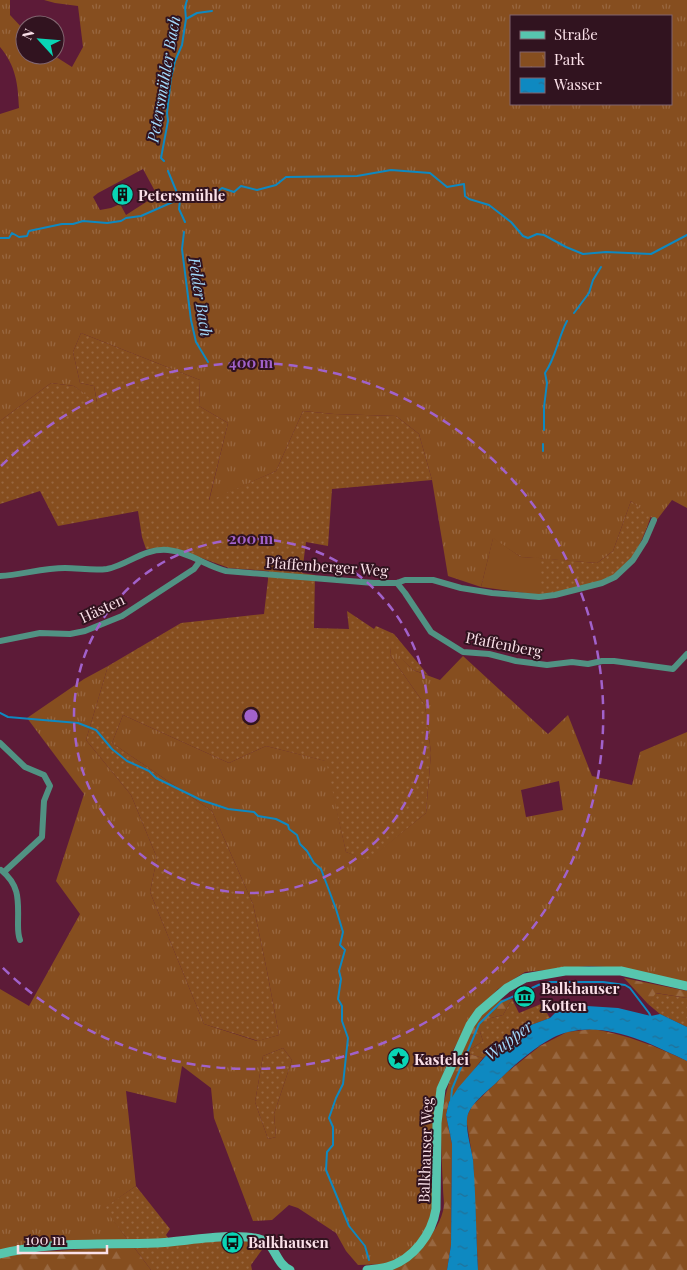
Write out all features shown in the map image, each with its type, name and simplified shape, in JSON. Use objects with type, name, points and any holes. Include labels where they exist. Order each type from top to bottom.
[{"type":"main road","name":"Balkhauser Weg","points":[[367,1270],[388,1267],[405,1258],[418,1246],[434,1222],[436,1209],[437,1123],[441,1089],[473,1020],[492,1000],[507,988],[525,978],[565,971],[621,972],[687,986]]},
{"type":"main road","points":[[0,1254],[20,1250],[90,1244],[156,1243],[245,1237],[266,1242],[272,1248],[280,1264],[290,1270]]},
{"type":"street","name":"Pfaffenberger Weg","points":[[0,576],[63,568],[94,570],[108,568],[119,565],[140,554],[160,550],[179,552],[226,571],[397,583],[406,580],[433,580],[469,590],[539,597],[583,588],[615,577],[633,560],[654,520]]},
{"type":"street","name":"Hästen","points":[[0,641],[48,632],[74,634],[86,632],[114,620],[194,569],[200,561]]},
{"type":"street","name":"Pfaffenberg","points":[[397,583],[431,632],[463,652],[489,654],[516,661],[547,665],[572,662],[588,664],[614,661],[673,669],[687,654]]},
{"type":"street","points":[[0,743],[25,767],[44,776],[50,786],[44,801],[42,837],[2,870],[17,891],[18,932],[20,940]]},
{"type":"green space","points":[[0,0],[10,0],[10,15],[15,20],[15,65],[65,65],[65,63],[72,67],[83,47],[78,6],[44,0],[687,0],[687,508],[672,500],[656,521],[631,501],[613,551],[597,563],[521,557],[493,539],[481,587],[448,576],[432,480],[419,434],[396,416],[303,411],[276,471],[209,501],[228,423],[199,406],[200,380],[81,333],[73,352],[80,383],[94,386],[97,403],[74,386],[51,383],[0,421],[0,114],[19,108],[18,91],[10,61],[0,47]],"holes":[[[143,169],[157,195],[126,215],[120,204],[100,210],[93,197]]]},
{"type":"green space","points":[[81,333],[200,380],[199,406],[228,423],[209,500],[276,471],[303,411],[396,416],[419,434],[432,480],[332,489],[328,546],[306,542],[302,573],[315,575],[314,628],[349,629],[347,611],[374,629],[376,626],[394,634],[428,675],[413,670],[391,648],[390,655],[425,705],[431,753],[426,813],[368,861],[346,852],[325,761],[266,746],[229,763],[123,715],[112,743],[212,811],[253,904],[267,971],[279,1035],[258,1041],[204,1024],[150,892],[157,858],[131,795],[86,740],[108,666],[181,623],[264,614],[269,571],[229,568],[174,548],[146,549],[138,511],[58,526],[40,491],[0,504],[0,421],[51,383],[74,386],[97,402],[94,386],[80,383],[73,352]]},
{"type":"green space","points":[[631,501],[651,516],[641,542],[626,566],[612,577],[595,584],[539,595],[539,558],[597,563],[613,551]]},
{"type":"green space","points":[[493,538],[521,557],[539,558],[539,595],[481,587]]},
{"type":"green space","points":[[391,647],[413,670],[440,680],[463,656],[548,734],[568,715],[592,776],[632,785],[640,752],[687,732],[687,983],[623,968],[589,966],[525,972],[498,989],[471,1018],[451,1054],[439,1085],[433,1204],[430,1225],[416,1245],[401,1258],[388,1264],[358,1265],[346,1251],[336,1233],[298,1208],[289,1205],[272,1220],[253,1221],[214,1118],[211,1088],[182,1066],[176,1103],[126,1091],[136,1186],[104,1208],[128,1240],[0,1251],[0,989],[29,1006],[80,914],[56,881],[84,794],[27,718],[84,679],[108,666],[86,740],[131,795],[157,858],[150,892],[204,1024],[257,1041],[279,1035],[267,971],[253,904],[212,811],[112,743],[123,715],[229,763],[266,746],[326,761],[346,852],[368,860],[426,813],[431,753],[425,705],[390,655]],"holes":[[[559,781],[563,810],[526,817],[521,790]],[[283,1048],[292,1060],[274,1114],[276,1137],[268,1139],[255,1102],[263,1056]]]},
{"type":"green space","points":[[624,978],[687,991],[687,998],[656,993],[648,1004]]},
{"type":"green space","points":[[655,993],[687,998],[687,1027],[660,1014],[648,1004]]},
{"type":"green space","points":[[512,999],[519,1013],[541,1004],[550,1018],[520,1029],[483,1058],[469,1054],[471,1049],[483,1041],[480,1032],[487,1019],[503,1015]]},
{"type":"green space","points":[[512,999],[503,1015],[487,1019],[486,1026],[480,1032],[483,1041],[471,1049],[469,1054],[483,1058],[449,1102],[446,1115],[452,1144],[451,1245],[447,1270],[386,1270],[421,1246],[434,1231],[439,1221],[444,1205],[442,1113],[451,1077],[466,1039],[486,1009],[497,1001]]},
{"type":"green space","points":[[593,1029],[618,1034],[687,1061],[687,1270],[478,1270],[473,1161],[466,1118],[472,1106],[506,1073],[540,1046],[567,1032]]},
{"type":"green space","points":[[283,1048],[292,1060],[274,1114],[276,1137],[268,1139],[255,1102],[263,1056]]},
{"type":"green space","points":[[136,1186],[170,1229],[166,1235],[169,1239],[128,1240],[103,1208]]},
{"type":"green space","points":[[241,1240],[259,1242],[264,1247],[251,1265],[252,1270],[151,1270],[133,1246]]},
{"type":"green space","points":[[133,1246],[151,1270],[0,1270],[0,1257],[22,1253]]},
{"type":"water","name":"Wupper","points":[[587,1006],[618,1008],[651,1016],[660,1014],[687,1027],[687,1061],[629,1036],[599,1030],[568,1032],[559,1035],[530,1052],[484,1094],[468,1114],[467,1124],[475,1188],[478,1270],[447,1270],[451,1245],[452,1144],[446,1115],[449,1102],[458,1088],[490,1051],[520,1029],[550,1018],[556,1012],[570,1011]]},
{"type":"waterway","name":"Petersmühler Bach","points":[[164,161],[161,158],[168,121],[167,113],[171,78],[175,61],[182,45],[187,0]]},
{"type":"waterway","points":[[186,19],[197,13],[212,11]]},
{"type":"waterway","points":[[0,238],[9,238],[12,233],[19,237],[27,236],[29,231],[83,221],[107,223],[121,221],[126,218],[141,216],[198,193],[209,198],[222,188],[234,192],[241,186],[257,190],[276,185],[286,177],[357,176],[391,170],[430,173],[447,187],[464,184],[465,196],[489,205],[511,222],[523,236],[528,238],[537,234],[544,235],[583,254],[606,252],[651,254],[687,235]]},
{"type":"waterway","name":"Petersmühler Bach","points":[[168,171],[180,200],[179,209],[185,222]]},
{"type":"waterway","name":"Felder Bach","points":[[184,232],[182,249],[191,320],[196,342],[208,362]]},
{"type":"waterway","points":[[574,313],[589,293],[593,280],[601,267]]},
{"type":"waterway","points":[[544,430],[547,383],[545,373],[552,361],[567,321]]},
{"type":"waterway","points":[[543,444],[543,451]]},
{"type":"waterway","points":[[0,713],[8,717],[78,723],[96,730],[112,749],[127,761],[149,771],[156,778],[201,800],[228,809],[254,812],[258,816],[276,819],[288,825],[289,829],[297,835],[300,844],[314,863],[321,869],[343,932],[340,945],[345,950],[339,971],[341,979],[338,999],[342,1006],[342,1021],[348,1038],[343,1084],[329,1118],[333,1127],[333,1145],[327,1152],[326,1170],[349,1226],[365,1246],[369,1260]]},
{"type":"waterway","points":[[451,1100],[452,1089],[479,1024],[501,1002],[545,982],[603,982],[625,985],[630,988],[651,1017]]},
{"type":"place","name":"Petersmühle","points":[[122,195]]},
{"type":"place","name":"Balkhauser Kotten","points":[[525,997]]},
{"type":"place","name":"Kastelei","points":[[398,1059]]},
{"type":"place","name":"Balkhausen","points":[[232,1242]]}]
